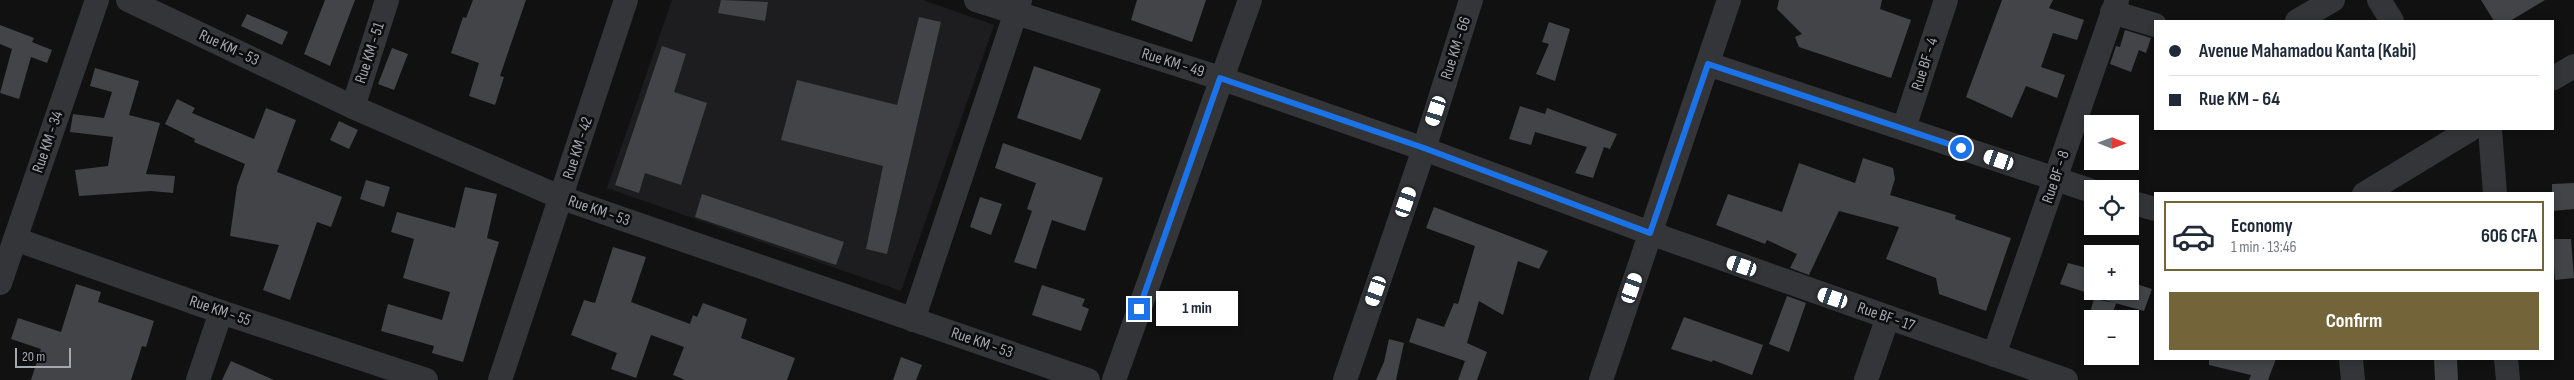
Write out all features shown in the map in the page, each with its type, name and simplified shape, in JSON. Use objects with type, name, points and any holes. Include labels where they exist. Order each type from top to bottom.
[{"type":"street","name":"Rue KM - 34","points":[[0,284],[97,0]]},
{"type":"street","name":"Rue KM - 53","points":[[128,0],[353,107],[562,198],[1088,380]]},
{"type":"street","name":"Rue KM - 51","points":[[353,107],[387,0]]},
{"type":"street","name":"Rue KM - 42","points":[[500,380],[562,198],[626,0]]},
{"type":"street","name":"Rue KM - 49","points":[[976,0],[1018,7],[1424,148],[1650,233]]},
{"type":"street","points":[[1114,380],[1220,78],[1250,0]]},
{"type":"street","name":"Rue KM - 66","points":[[1346,380],[1424,148],[1471,0]]},
{"type":"street","points":[[1601,380],[1729,0]]},
{"type":"street","name":"Rue BF - 4","points":[[1904,128],[1946,0]]},
{"type":"street","points":[[2299,20],[2333,0]]},
{"type":"street","points":[[2379,0],[2391,20]]},
{"type":"street","points":[[2114,6],[2154,25]]},
{"type":"street","name":"Rue BF - 8","points":[[1994,354],[2114,6]]},
{"type":"street","points":[[913,320],[1018,7]]},
{"type":"street","points":[[1708,64],[2084,189]]},
{"type":"street","points":[[2554,78],[2574,66]]},
{"type":"street","points":[[2490,130],[2495,192]]},
{"type":"street","points":[[2367,192],[2463,131]]},
{"type":"street","points":[[2139,205],[2154,209]]},
{"type":"street","name":"Rue BF - 17","points":[[1650,233],[2066,380]]},
{"type":"street","name":"Rue KM - 55","points":[[15,239],[221,312],[426,380]]},
{"type":"street","points":[[198,380],[221,312]]},
{"type":"street","points":[[1866,380],[1888,317]]},
{"type":"street","points":[[2351,360],[2353,380]]},
{"type":"street","points":[[2506,360],[2508,380]]},
{"type":"shaded area","points":[[672,0],[923,0],[994,25],[901,291],[607,188]]},
{"type":"building","points":[[325,0],[355,0],[330,66],[304,54]]},
{"type":"building","points":[[473,0],[526,0],[500,76],[504,77],[495,105],[469,96],[479,63],[451,53],[463,17],[466,18]]},
{"type":"building","points":[[721,0],[768,2],[765,21],[718,13]]},
{"type":"building","points":[[1137,0],[1206,0],[1192,42],[1131,20]]},
{"type":"building","points":[[1779,0],[1882,0],[1880,9],[1911,20],[1891,78],[1799,47],[1795,37],[1802,34],[1777,9]]},
{"type":"building","points":[[2002,0],[2053,0],[2049,8],[2084,20],[2077,40],[2053,33],[2041,67],[2065,75],[2057,98],[2026,86],[2012,118],[1966,97]]},
{"type":"building","points":[[2481,0],[2545,0],[2512,20],[2493,20]]},
{"type":"building","points":[[247,14],[288,32],[282,45],[241,26]]},
{"type":"building","points":[[919,17],[941,22],[887,254],[866,249],[883,166],[781,140],[797,80],[897,105]]},
{"type":"building","points":[[1549,22],[1570,29],[1555,81],[1536,74],[1549,44],[1542,42]]},
{"type":"building","points":[[0,25],[34,38],[32,42],[52,50],[47,63],[31,57],[19,99],[0,93],[12,49],[0,44]]},
{"type":"building","points":[[2125,30],[2151,38],[2146,53],[2139,50],[2131,72],[2110,64],[2116,46],[2120,47]]},
{"type":"building","points":[[662,46],[686,54],[674,92],[707,103],[681,185],[645,173],[639,193],[615,185]]},
{"type":"building","points":[[392,48],[408,54],[394,90],[378,84]]},
{"type":"building","points":[[1034,66],[1101,89],[1081,140],[1017,118]]},
{"type":"building","points":[[95,68],[139,81],[129,115],[160,123],[146,174],[175,176],[173,193],[151,191],[79,196],[75,170],[108,166],[113,137],[70,132],[73,114],[104,118],[112,92],[90,86]]},
{"type":"building","points":[[177,99],[195,108],[192,113],[254,139],[266,108],[296,120],[277,172],[342,197],[331,227],[317,222],[290,300],[263,290],[279,245],[230,236],[237,186],[245,164],[194,142],[195,139],[165,124]]},
{"type":"building","points":[[1520,106],[1545,114],[1547,108],[1617,134],[1610,149],[1604,147],[1593,178],[1575,173],[1587,147],[1535,132],[1531,145],[1509,139]]},
{"type":"building","points":[[339,121],[358,130],[349,149],[330,140]]},
{"type":"building","points":[[1003,143],[1103,178],[1085,231],[1052,220],[1036,269],[1014,262],[1032,211],[1027,209],[1036,183],[995,168]]},
{"type":"building","points":[[1863,158],[1893,168],[1895,179],[1890,195],[1956,215],[1955,219],[2011,238],[1986,311],[1939,294],[1936,278],[1886,259],[1899,227],[1839,211],[1809,275],[1790,268],[1797,254],[1767,240],[1765,244],[1716,225],[1728,194],[1782,212],[1799,163],[1855,183]]},
{"type":"building","points":[[366,180],[390,187],[384,207],[360,199]]},
{"type":"building","points":[[2574,183],[2574,209],[2554,211],[2552,184]]},
{"type":"building","points":[[465,187],[497,194],[487,238],[499,242],[463,362],[432,353],[434,346],[381,331],[388,304],[442,320],[450,292],[403,278],[414,239],[391,232],[397,212],[455,228]]},
{"type":"building","points":[[702,194],[844,242],[836,265],[695,217]]},
{"type":"building","points":[[980,197],[1002,204],[991,235],[970,227]]},
{"type":"building","points":[[1434,207],[1548,251],[1539,269],[1518,261],[1503,315],[1479,301],[1467,343],[1487,352],[1477,380],[1458,380],[1465,361],[1409,342],[1417,318],[1444,327],[1454,303],[1458,304],[1475,246],[1426,228]]},
{"type":"building","points":[[2554,239],[2571,239],[2574,278],[2555,280]]},
{"type":"building","points":[[613,247],[646,257],[631,302],[690,324],[693,315],[697,317],[703,303],[747,319],[741,338],[795,358],[787,380],[685,380],[673,375],[684,347],[651,335],[636,378],[611,369],[617,353],[571,335],[584,300],[595,303]]},
{"type":"building","points":[[2068,263],[2084,267],[2084,292],[2060,284]]},
{"type":"building","points":[[76,284],[101,292],[98,302],[154,321],[146,347],[142,346],[131,380],[31,380],[41,349],[11,339],[18,318],[61,332]]},
{"type":"building","points":[[1042,285],[1085,299],[1082,306],[1089,309],[1081,331],[1032,315]]},
{"type":"building","points":[[2139,285],[2152,289],[2144,311],[2104,300],[2139,300]]},
{"type":"building","points":[[1787,296],[1806,303],[1789,352],[1769,344]]},
{"type":"building","points":[[2094,300],[2116,303],[2114,310],[2091,310]]},
{"type":"building","points":[[1684,317],[1763,345],[1752,375],[1713,360],[1712,362],[1671,349]]},
{"type":"building","points":[[1389,339],[1404,343],[1396,380],[1376,380],[1384,362]]},
{"type":"building","points":[[901,357],[922,365],[916,380],[893,380]]},
{"type":"building","points":[[2209,360],[2276,360],[2268,380],[2249,380],[2251,375],[2209,365]]},
{"type":"building","points":[[2434,360],[2457,360],[2458,380],[2435,380]]},
{"type":"building","points":[[231,361],[274,380],[222,380]]},
{"type":"route","points":[[1139,309],[1220,78],[1424,148],[1650,233],[1708,64],[1961,148]]}]
